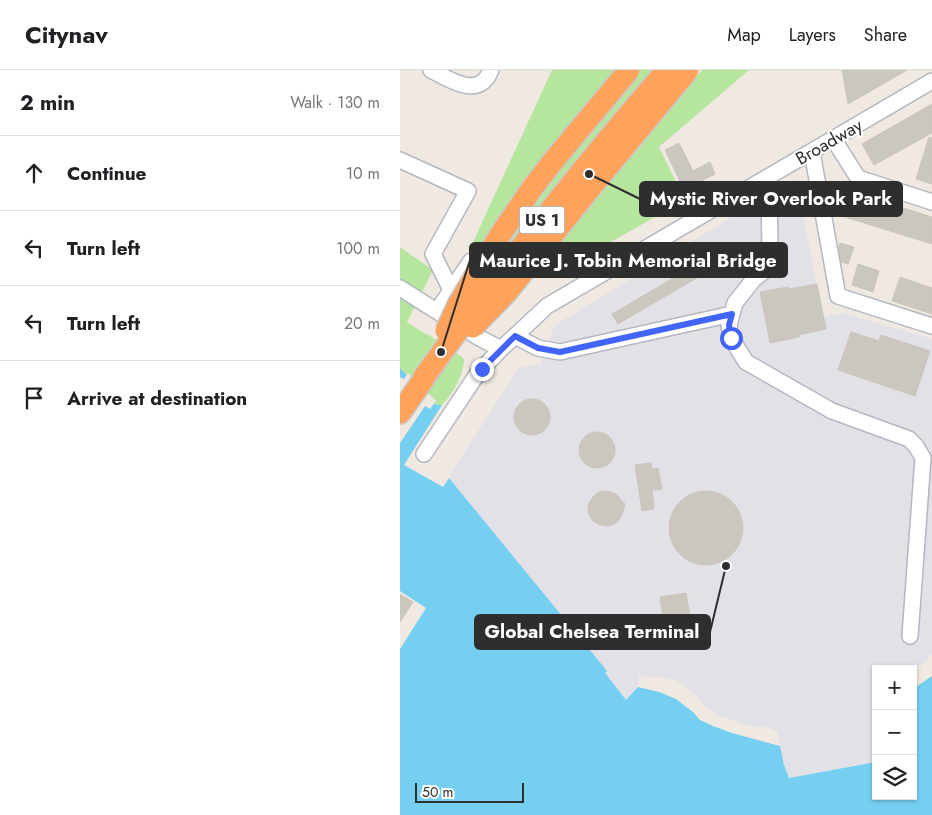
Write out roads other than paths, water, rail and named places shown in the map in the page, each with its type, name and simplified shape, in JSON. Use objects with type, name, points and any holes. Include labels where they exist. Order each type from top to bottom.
[{"type":"highway","points":[[430,370],[459,303],[502,232],[554,160],[629,70]]},
{"type":"highway","name":"US 1","points":[[400,413],[474,307],[540,222],[667,70]]},
{"type":"highway","points":[[430,370],[507,292],[688,70]]},
{"type":"street","points":[[431,70],[457,84],[468,87],[480,84],[490,74],[491,70]]},
{"type":"street","name":"Broadway","points":[[424,454],[478,373],[547,306],[932,82]]},
{"type":"street","points":[[834,140],[858,178],[932,202]]},
{"type":"street","points":[[812,152],[838,296],[932,326]]},
{"type":"street","points":[[400,160],[468,191],[433,254],[451,290]]},
{"type":"street","points":[[769,177],[770,256],[763,272],[754,279],[735,303],[729,325],[731,338],[746,362],[832,411],[909,439],[916,446],[923,458],[910,636]]},
{"type":"street","points":[[436,310],[471,261],[515,249],[552,264]]},
{"type":"street","points":[[400,288],[476,336],[501,349]]},
{"type":"street","points":[[515,336],[538,348],[560,352],[732,314]]},
{"type":"water","points":[[400,368],[436,405],[442,405],[404,465],[443,487],[449,478],[607,671],[605,673],[626,700],[638,687],[659,692],[676,699],[700,720],[713,726],[780,746],[789,778],[872,763],[872,800],[917,800],[917,686],[932,676],[932,815],[400,815]]},
{"type":"place","name":"Mystic River Overlook Park","points":[[589,174]]},
{"type":"place","name":"Maurice J. Tobin Memorial Bridge","points":[[441,352]]},
{"type":"place","name":"Global Chelsea Terminal","points":[[726,566]]}]
